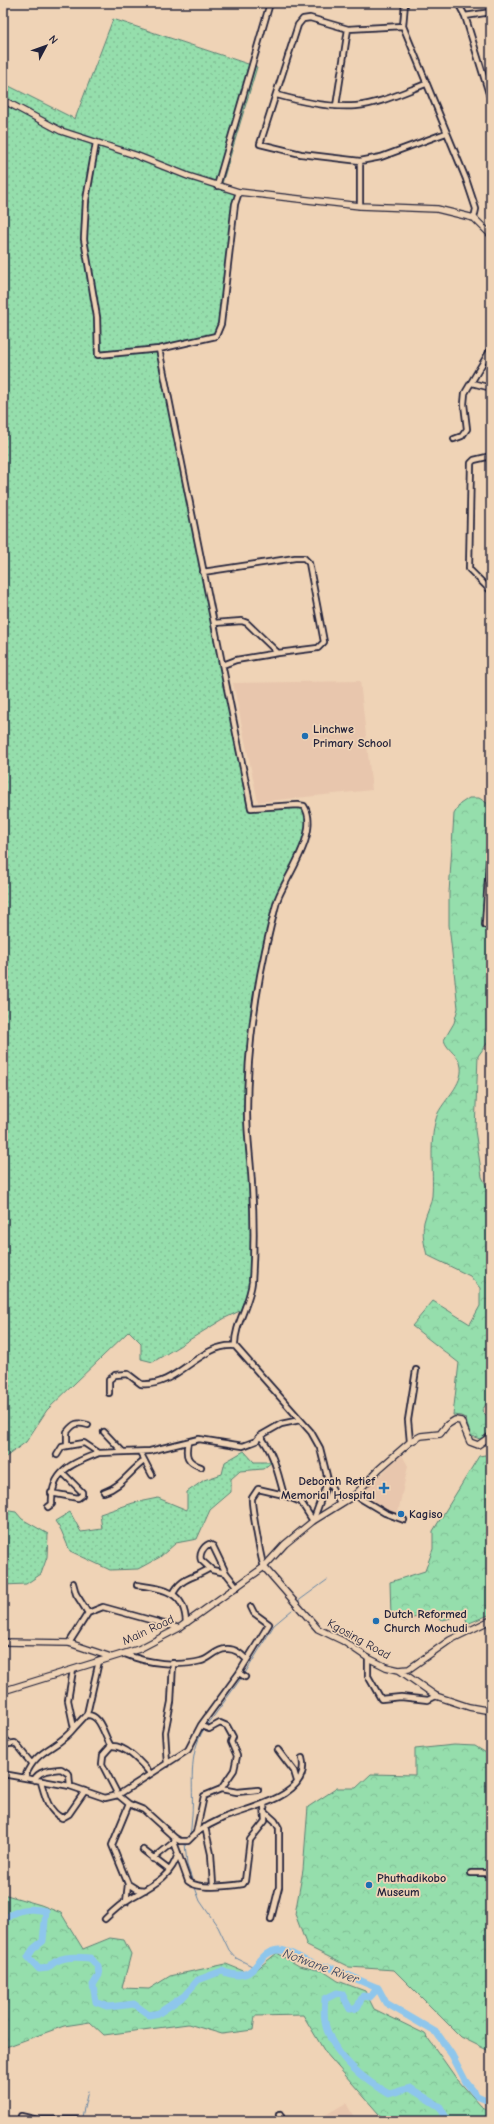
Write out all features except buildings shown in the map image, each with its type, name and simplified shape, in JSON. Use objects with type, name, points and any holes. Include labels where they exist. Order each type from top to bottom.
[{"type":"street","points":[[217,186],[270,3]]},
{"type":"street","points":[[405,3],[403,26],[476,209],[474,218]]},
{"type":"street","points":[[459,4],[465,16],[491,100]]},
{"type":"street","points":[[465,16],[491,12]]},
{"type":"street","points":[[403,26],[348,29],[310,18],[303,19],[298,25],[277,95],[260,144],[301,154],[360,161],[381,157],[446,133]]},
{"type":"street","points":[[336,106],[348,29]]},
{"type":"street","points":[[277,95],[298,101],[336,106],[357,106],[426,84]]},
{"type":"street","points":[[3,100],[50,126],[96,143],[135,155],[217,186],[239,192],[360,206],[426,207],[474,218],[491,235]]},
{"type":"street","points":[[96,143],[86,200],[84,239],[97,317],[98,355],[159,349],[216,336],[221,324],[235,204],[239,192]]},
{"type":"street","points":[[360,161],[360,206]]},
{"type":"street","points":[[159,349],[251,808],[298,805],[304,806],[308,812],[308,831],[295,866],[278,900],[259,978],[250,1054],[247,1114],[252,1186],[252,1283],[246,1308],[235,1334],[235,1346],[316,1438],[328,1480],[340,1504]]},
{"type":"street","points":[[454,439],[462,436],[467,429],[464,404],[465,393],[491,349]]},
{"type":"street","points":[[472,383],[491,388]]},
{"type":"street","points":[[491,456],[474,460],[471,463],[471,503],[468,546],[469,569],[491,591]]},
{"type":"street","points":[[203,572],[295,558],[304,558],[309,563],[324,642],[318,648],[236,660],[222,666]]},
{"type":"street","points":[[214,623],[247,622],[278,653]]},
{"type":"street","points":[[491,830],[485,926],[491,928]]},
{"type":"street","points":[[109,1393],[109,1380],[115,1375],[128,1374],[141,1384],[154,1383],[193,1364],[210,1350],[235,1346]]},
{"type":"street","points":[[416,1370],[408,1429],[410,1442],[421,1436],[440,1434],[446,1425],[455,1420],[461,1421],[470,1442],[478,1445],[491,1436]]},
{"type":"street","points":[[48,1507],[52,1504],[51,1493],[54,1485],[72,1463],[99,1453],[140,1452],[199,1439],[243,1446],[256,1441],[260,1436],[281,1424],[300,1420]]},
{"type":"street","points":[[67,1446],[65,1436],[74,1424],[79,1423],[88,1425]]},
{"type":"street","points":[[104,1432],[123,1452]]},
{"type":"street","points":[[260,1436],[267,1444],[284,1495]]},
{"type":"street","points":[[188,1442],[186,1451],[187,1459],[192,1464],[201,1467]]},
{"type":"street","name":"Main Road","points":[[3,1691],[125,1654],[179,1628],[264,1567],[285,1544],[313,1521],[355,1494],[379,1469],[410,1442]]},
{"type":"street","points":[[57,1455],[62,1447],[84,1443],[99,1453]]},
{"type":"street","points":[[140,1452],[152,1475]]},
{"type":"street","points":[[104,1492],[114,1489],[132,1469],[144,1461]]},
{"type":"street","points":[[51,1493],[78,1498],[82,1495],[82,1492],[63,1473]]},
{"type":"street","points":[[313,1521],[328,1480]]},
{"type":"street","points":[[264,1567],[258,1548],[259,1538],[252,1498],[258,1489],[284,1495],[301,1502],[313,1521]]},
{"type":"street","points":[[355,1494],[385,1513],[404,1520]]},
{"type":"street","points":[[226,1573],[210,1568],[200,1558],[204,1548],[209,1544],[213,1546],[226,1573],[237,1587]]},
{"type":"street","name":"Kgosing Road","points":[[264,1567],[313,1625],[322,1632],[348,1644],[382,1666],[399,1670]]},
{"type":"street","points":[[173,1594],[179,1583],[210,1568]]},
{"type":"street","points":[[73,1583],[76,1594],[88,1614]]},
{"type":"street","points":[[137,1585],[160,1589],[173,1594],[185,1608],[186,1623]]},
{"type":"street","points":[[69,1643],[88,1614],[103,1607],[179,1628]]},
{"type":"street","points":[[3,1774],[70,1786],[105,1798],[118,1795],[150,1773],[188,1750],[242,1675],[247,1660],[269,1624],[254,1614],[251,1607]]},
{"type":"street","points":[[399,1670],[415,1666],[450,1640],[491,1620]]},
{"type":"street","points":[[3,1642],[69,1643],[111,1657]]},
{"type":"street","points":[[125,1654],[138,1660],[173,1663],[200,1661],[223,1649],[238,1652],[247,1660]]},
{"type":"street","points":[[368,1658],[368,1676],[381,1699],[401,1697],[428,1700],[436,1696]]},
{"type":"street","points":[[25,1777],[31,1763],[42,1752],[66,1738],[87,1714],[99,1661]]},
{"type":"street","points":[[167,1764],[165,1732],[171,1702],[173,1663]]},
{"type":"street","points":[[73,1670],[68,1700],[74,1728]]},
{"type":"street","points":[[399,1670],[436,1696],[469,1707],[491,1711]]},
{"type":"street","points":[[87,1714],[97,1720],[111,1746]]},
{"type":"street","points":[[204,1728],[223,1723],[227,1726],[232,1737],[231,1742],[236,1752],[236,1763],[234,1770],[221,1789]]},
{"type":"street","points":[[3,1737],[9,1743]]},
{"type":"street","points":[[3,1745],[15,1743],[19,1746],[31,1763]]},
{"type":"street","points":[[111,1746],[119,1747],[150,1773]]},
{"type":"street","points":[[111,1746],[103,1755],[102,1764],[118,1795],[129,1804],[144,1810],[174,1840],[188,1881],[194,1885],[236,1885],[244,1882],[250,1840],[264,1823],[266,1812],[264,1804]]},
{"type":"street","points":[[278,1750],[294,1771],[297,1781]]},
{"type":"street","points":[[174,1840],[188,1841],[205,1827],[283,1795],[297,1781],[303,1768],[302,1758]]},
{"type":"street","points":[[34,1780],[36,1776],[44,1772],[61,1769],[69,1774],[70,1786]]},
{"type":"street","points":[[41,1782],[53,1813],[62,1818],[69,1814],[85,1791]]},
{"type":"street","points":[[196,1833],[204,1796],[221,1789],[237,1792],[258,1790]]},
{"type":"street","points":[[126,1902],[128,1884],[112,1844],[129,1804]]},
{"type":"street","points":[[266,1812],[279,1828],[279,1888],[271,1919]]},
{"type":"street","points":[[205,1827],[211,1854],[214,1885]]},
{"type":"street","points":[[152,1860],[174,1840]]},
{"type":"street","points":[[143,1850],[152,1860],[169,1870]]},
{"type":"street","points":[[105,1919],[126,1902],[153,1886],[169,1870],[177,1859],[179,1852]]},
{"type":"street","points":[[471,1873],[491,1874]]},
{"type":"street","points":[[128,1884],[136,1889],[146,1890]]},
{"type":"street","points":[[280,2114],[283,2121]]},
{"type":"street","points":[[22,2116],[42,2120],[76,2120]]},
{"type":"shaded area","name":"Linchwe Primary School","points":[[360,681],[372,790],[258,802],[233,683]]},
{"type":"shaded area","name":"Deborah Retief Memorial Hospital","points":[[401,1453],[408,1466],[397,1517],[358,1496],[377,1473],[381,1475]]},
{"type":"shaded area","points":[[346,2103],[356,2121],[315,2121]]},
{"type":"green space","points":[[113,19],[257,67],[221,187],[239,192],[221,324],[216,336],[159,349],[251,808],[304,806],[308,812],[308,831],[302,848],[280,894],[260,971],[253,1021],[247,1113],[252,1186],[252,1283],[246,1308],[225,1318],[153,1362],[141,1359],[141,1343],[129,1331],[47,1410],[26,1442],[3,1459],[3,83],[75,119]]},
{"type":"green space","points":[[469,798],[479,798],[487,803],[491,817],[491,1038],[478,1056],[475,1130],[482,1177],[491,1194],[491,1395],[482,1411],[491,1420],[491,1431],[480,1439],[471,1436],[465,1418],[453,1415],[459,1363],[412,1326],[433,1301],[470,1324],[480,1306],[480,1288],[470,1276],[427,1255],[423,1235],[423,1226],[432,1196],[432,1144],[435,1123],[438,1113],[453,1091],[461,1073],[461,1067],[458,1059],[444,1040],[454,1023],[458,1008],[449,925],[449,893],[454,814],[460,804]]},
{"type":"green space","points":[[244,1451],[254,1462],[272,1462],[263,1469],[240,1471],[231,1479],[231,1492],[210,1510],[197,1539],[176,1543],[160,1557],[138,1569],[110,1570],[70,1551],[61,1530],[55,1521],[70,1512],[81,1532],[102,1529],[100,1514],[133,1503],[158,1498],[187,1510],[187,1492],[204,1480],[222,1474],[225,1462]]},
{"type":"green space","points":[[491,1454],[491,1614],[467,1624],[465,1614],[443,1620],[423,1615],[404,1621],[391,1617],[390,1582],[425,1571],[433,1549],[433,1531],[479,1456]]},
{"type":"green space","points":[[3,1510],[16,1512],[22,1519],[48,1534],[47,1557],[41,1574],[26,1584],[3,1585]]},
{"type":"green space","points":[[454,1745],[475,1746],[491,1756],[491,2052],[461,2037],[394,1970],[349,1967],[307,1946],[295,1914],[303,1870],[308,1807],[337,1788],[356,1788],[371,1774],[415,1775],[415,1749]]},
{"type":"green space","points":[[3,1894],[41,1905],[61,1913],[83,1949],[110,1938],[124,1940],[131,1954],[122,1988],[149,1989],[170,1976],[226,1964],[251,1974],[277,1953],[299,1966],[323,1971],[338,1981],[365,1991],[374,2009],[425,2034],[456,2078],[481,2106],[491,2112],[491,2121],[385,2121],[325,2052],[303,2015],[255,2016],[253,2030],[222,2034],[188,2024],[104,2035],[90,2022],[64,2026],[3,2048]]},
{"type":"waterway","points":[[297,1602],[327,1580]]},
{"type":"waterway","points":[[244,1675],[274,1625],[292,1610]]},
{"type":"waterway","points":[[206,1727],[242,1677]]},
{"type":"waterway","points":[[188,1839],[191,1830],[192,1815],[193,1760],[195,1750],[204,1729]]},
{"type":"waterway","points":[[185,1843],[187,1865],[193,1882]]},
{"type":"waterway","points":[[194,1885],[200,1901],[218,1927],[229,1950],[236,1958],[254,1967]]},
{"type":"waterway","name":"Notwane River","points":[[3,1921],[13,1914],[23,1910],[34,1909],[46,1911],[43,1941],[33,1949],[28,1957],[39,1969],[48,1968],[52,1964],[62,1959],[73,1957],[90,1958],[98,1966],[99,1975],[93,1985],[96,2002],[109,2007],[134,2004],[149,2015],[159,2013],[184,1996],[198,1980],[222,1971],[234,1975],[243,1975],[250,1972],[264,1956],[279,1950],[288,1952],[313,1964],[331,1968],[378,1988],[370,1997],[363,1996],[357,2007],[353,2009],[350,2009],[342,1994],[337,1993],[325,1999],[325,2023],[331,2040],[344,2059],[361,2075],[380,2089],[389,2094],[410,2088],[440,2107],[448,2121]]},
{"type":"waterway","points":[[378,1988],[386,2003],[437,2033],[452,2055],[466,2082],[477,2096],[491,2102]]},
{"type":"waterway","points":[[81,2121],[88,2091]]},
{"type":"place","name":"Linchwe Primary School","points":[[305,736]]},
{"type":"place","name":"Deborah Retief Memorial Hospital","points":[[384,1488]]},
{"type":"place","name":"Kagiso","points":[[401,1514]]},
{"type":"place","name":"Dutch Reformed Church Mochudi","points":[[376,1621]]},
{"type":"place","name":"Phuthadikobo Museum","points":[[369,1885]]}]
